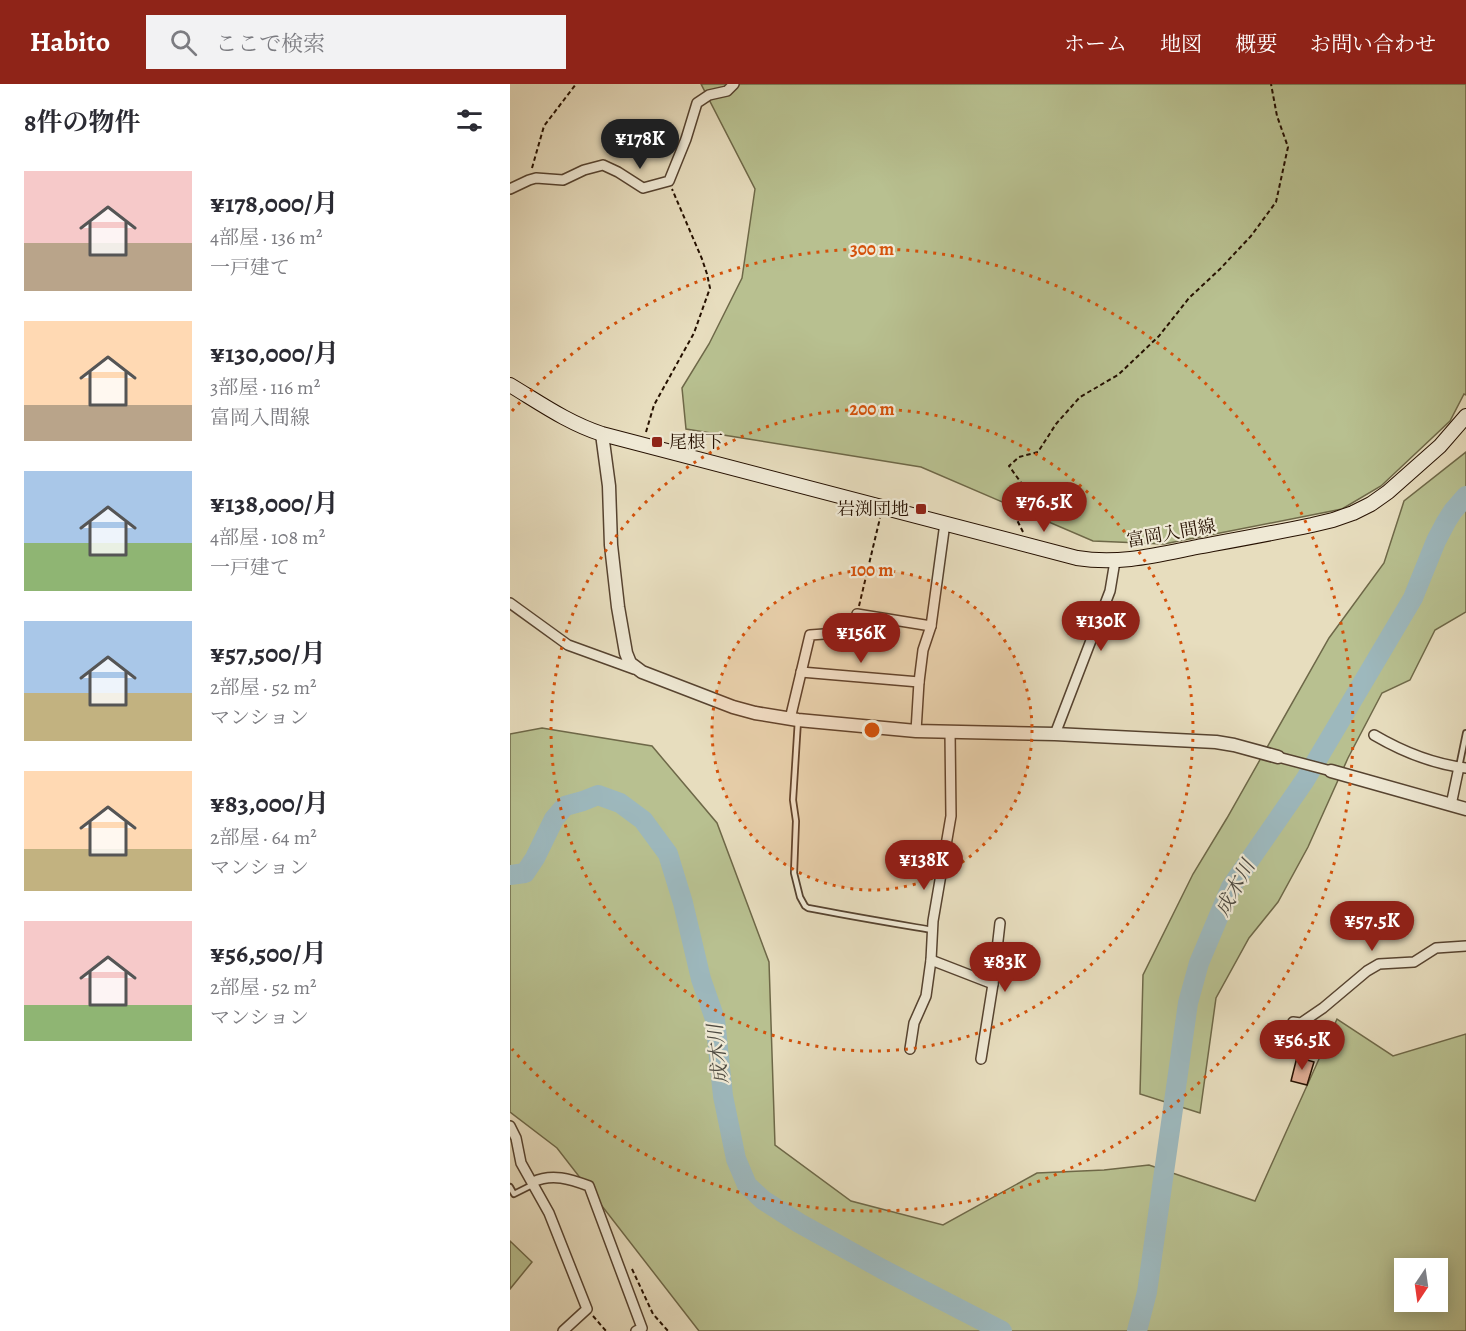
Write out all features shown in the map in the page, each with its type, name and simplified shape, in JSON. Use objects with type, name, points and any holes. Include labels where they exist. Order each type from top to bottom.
[{"type":"main road","name":"富岡入間線","points":[[510,385],[568,421],[602,434],[1077,558],[1096,561],[1160,555],[1312,525],[1353,513],[1388,492],[1440,446],[1466,416]]},
{"type":"street","points":[[510,189],[536,178],[563,180],[584,170],[603,165],[643,188],[669,181],[698,103],[710,95],[727,91],[735,84]]},
{"type":"street","points":[[602,434],[609,486],[611,545],[618,607],[626,653],[630,663],[642,672]]},
{"type":"street","points":[[915,731],[923,650],[931,626],[945,523]]},
{"type":"street","points":[[1055,734],[1110,591],[1115,561]]},
{"type":"street","points":[[510,603],[568,645],[733,707],[755,713],[794,720],[915,731],[1055,734],[1216,742],[1466,809]]},
{"type":"street","points":[[794,720],[801,672],[810,635],[852,632],[857,614],[931,626]]},
{"type":"street","points":[[801,672],[919,682]]},
{"type":"street","points":[[910,1049],[914,1023],[926,996],[932,930],[951,816],[950,732]]},
{"type":"street","points":[[1374,735],[1420,758],[1462,767],[1451,805]]},
{"type":"street","points":[[981,1059],[1000,923]]},
{"type":"street","points":[[1293,1022],[1301,1023],[1323,1008],[1378,964],[1414,962],[1436,948],[1466,945]]},
{"type":"street","points":[[931,960],[993,984]]},
{"type":"street","points":[[510,1126],[516,1138],[522,1163],[549,1213],[587,1309],[562,1331]]},
{"type":"street","points":[[533,1183],[542,1178],[569,1179],[589,1186],[642,1328],[636,1331]]},
{"type":"lane","points":[[794,720],[793,800],[796,821],[794,873],[800,897],[805,906],[874,921],[932,930]]},
{"type":"lane","points":[[1462,767],[1466,733]]},
{"type":"lane","points":[[510,1187],[514,1194],[533,1183]]},
{"type":"path","points":[[529,180],[544,126],[576,84]]},
{"type":"path","points":[[1023,544],[1023,532],[1012,510],[1030,495],[1009,465],[1019,457],[1038,452],[1056,424],[1080,397],[1118,375],[1159,336],[1189,298],[1251,236],[1276,202],[1288,147],[1277,116],[1271,84]]},
{"type":"path","points":[[642,445],[654,405],[694,333],[710,288],[702,260],[669,181]]},
{"type":"path","points":[[857,614],[883,506]]},
{"type":"path","points":[[630,1266],[653,1314],[668,1331]]},
{"type":"path","points":[[587,1309],[606,1331]]},
{"type":"green space","points":[[701,84],[1466,84],[1466,395],[1464,394],[1450,421],[1381,486],[1342,509],[1164,544],[1093,541],[921,467],[686,429],[682,388],[709,344],[742,278],[755,189]]},
{"type":"green space","points":[[1466,452],[1466,612],[1435,630],[1410,680],[1382,693],[1348,758],[1308,847],[1278,902],[1249,938],[1216,998],[1200,1113],[1140,1094],[1143,975],[1193,874],[1329,638],[1384,563],[1404,501]]},
{"type":"green space","points":[[542,728],[652,746],[717,823],[769,962],[775,1145],[851,1201],[943,1225],[1037,1173],[1149,1165],[1255,1201],[1337,1019],[1393,1056],[1466,1034],[1466,1331],[699,1331],[557,1148],[510,1112],[510,734]]},
{"type":"green space","points":[[510,1241],[532,1262],[510,1289]]},
{"type":"building","points":[[1297,1057],[1314,1062],[1307,1085],[1291,1081]]},
{"type":"waterway","name":"成木川","points":[[1137,1331],[1147,1292],[1188,1003],[1199,963],[1231,887],[1305,780],[1413,598],[1446,522],[1466,496]]},
{"type":"waterway","name":"成木川","points":[[510,875],[525,873],[554,819],[565,806],[598,795],[620,803],[643,820],[668,854],[683,903],[701,979],[715,1019],[723,1096],[736,1159],[747,1185],[763,1200],[799,1223],[1002,1331]]},
{"type":"place","name":"尾根下","points":[[657,442]]},
{"type":"place","name":"岩渕団地","points":[[921,509]]}]
